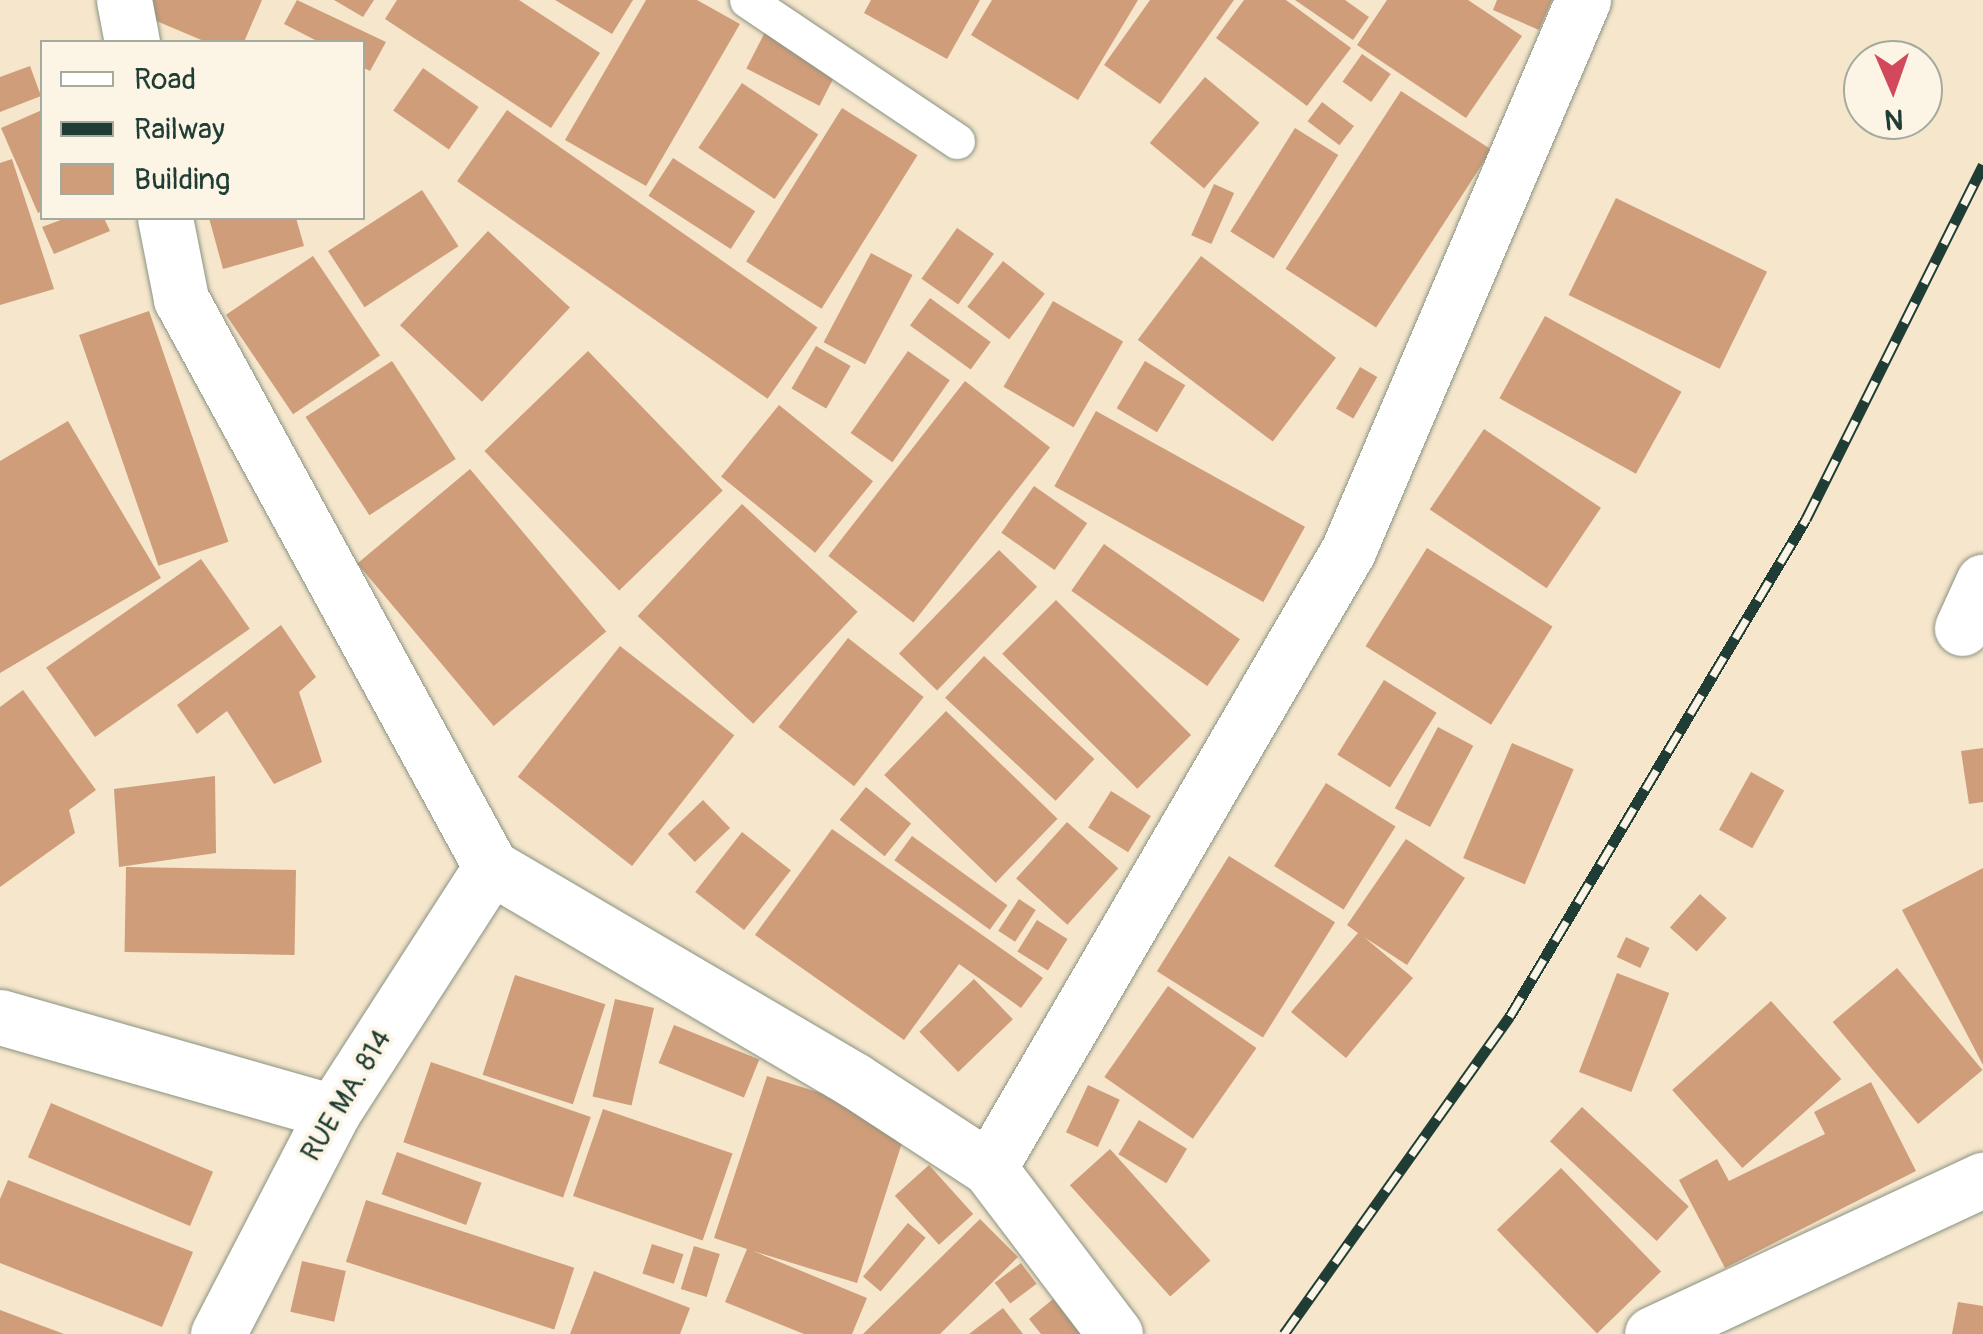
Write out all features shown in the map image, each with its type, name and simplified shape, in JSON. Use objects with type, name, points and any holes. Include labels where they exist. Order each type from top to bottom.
[{"type":"street","points":[[124,0],[132,40]]},
{"type":"street","points":[[989,1168],[1348,551],[1583,0]]},
{"type":"street","points":[[165,220],[180,299],[491,867],[854,1080],[989,1168],[1115,1334]]},
{"type":"street","name":"RUE MA. 814","points":[[218,1334],[333,1112],[491,867]]},
{"type":"street","points":[[0,1017],[333,1112]]},
{"type":"street","points":[[1652,1334],[1983,1180]]},
{"type":"lane","points":[[747,0],[957,141]]},
{"type":"building","points":[[137,0],[262,0],[245,40],[201,40],[133,11]]},
{"type":"building","points":[[297,0],[386,42],[370,71],[365,68],[365,40],[315,40],[284,24]]},
{"type":"building","points":[[334,0],[374,0],[363,17]]},
{"type":"building","points":[[397,0],[519,0],[600,53],[551,128],[385,19]]},
{"type":"building","points":[[555,0],[633,0],[612,34]]},
{"type":"building","points":[[646,0],[697,0],[740,24],[646,186],[565,140]]},
{"type":"building","points":[[871,0],[980,0],[947,59],[864,13]]},
{"type":"building","points":[[992,0],[1138,0],[1078,100],[971,35]]},
{"type":"building","points":[[1150,0],[1234,0],[1160,104],[1104,65]]},
{"type":"building","points":[[1244,0],[1286,0],[1351,48],[1307,106],[1216,38]]},
{"type":"building","points":[[1295,0],[1345,0],[1369,17],[1353,40]]},
{"type":"building","points":[[1387,0],[1468,0],[1522,36],[1466,118],[1357,45]]},
{"type":"building","points":[[1497,0],[1552,0],[1539,30],[1493,10]]},
{"type":"building","points":[[765,32],[838,69],[819,106],[746,69]]},
{"type":"building","points":[[1362,54],[1391,74],[1371,102],[1342,82]]},
{"type":"building","points":[[30,66],[40,96],[0,112],[0,77]]},
{"type":"building","points":[[423,68],[479,107],[449,150],[393,111]]},
{"type":"building","points":[[1205,77],[1259,123],[1204,189],[1150,143]]},
{"type":"building","points":[[742,83],[818,134],[775,199],[698,148]]},
{"type":"building","points":[[1401,91],[1492,150],[1376,328],[1286,269]]},
{"type":"building","points":[[1322,102],[1354,126],[1340,145],[1308,121]]},
{"type":"building","points":[[842,108],[917,155],[822,309],[746,261]]},
{"type":"building","points":[[507,110],[817,327],[768,399],[457,181]]},
{"type":"building","points":[[40,111],[38,213],[1,128]]},
{"type":"building","points":[[1295,128],[1338,155],[1274,258],[1230,231]]},
{"type":"building","points":[[673,158],[755,211],[731,249],[648,196]]},
{"type":"building","points":[[12,159],[54,289],[0,305],[0,163]]},
{"type":"building","points":[[1214,184],[1234,193],[1211,244],[1191,235]]},
{"type":"building","points":[[422,190],[458,246],[365,307],[328,251]]},
{"type":"building","points":[[1616,198],[1767,272],[1720,369],[1569,295]]},
{"type":"building","points":[[61,220],[105,220],[110,231],[54,254],[42,227]]},
{"type":"building","points":[[210,220],[297,220],[304,246],[223,269]]},
{"type":"building","points":[[957,228],[994,254],[958,305],[921,279]]},
{"type":"building","points":[[488,231],[570,307],[482,402],[400,325]]},
{"type":"building","points":[[871,253],[912,275],[865,364],[824,342]]},
{"type":"building","points":[[313,256],[380,355],[293,414],[226,315]]},
{"type":"building","points":[[1201,256],[1336,358],[1273,442],[1138,340]]},
{"type":"building","points":[[1003,261],[1045,294],[1009,339],[967,307]]},
{"type":"building","points":[[930,298],[991,342],[971,370],[910,326]]},
{"type":"building","points":[[1053,301],[1123,341],[1074,427],[1004,387]]},
{"type":"building","points":[[149,311],[228,542],[158,566],[79,335]]},
{"type":"building","points":[[1545,316],[1681,392],[1636,474],[1499,398]]},
{"type":"building","points":[[816,346],[851,366],[826,408],[792,388]]},
{"type":"building","points":[[588,351],[723,491],[619,591],[484,451]]},
{"type":"building","points":[[908,351],[950,380],[892,462],[851,433]]},
{"type":"building","points":[[392,361],[456,459],[369,515],[306,417]]},
{"type":"building","points":[[1145,361],[1185,385],[1157,432],[1117,408]]},
{"type":"building","points":[[1360,367],[1377,377],[1353,419],[1336,409]]},
{"type":"building","points":[[965,381],[1050,447],[913,622],[828,556]]},
{"type":"building","points":[[779,405],[873,481],[815,553],[721,476]]},
{"type":"building","points":[[1096,411],[1305,527],[1263,602],[1054,486]]},
{"type":"building","points":[[68,421],[161,578],[0,673],[0,461]]},
{"type":"building","points":[[1484,429],[1601,508],[1547,588],[1430,509]]},
{"type":"building","points":[[470,469],[606,631],[494,726],[357,563]]},
{"type":"building","points":[[1034,486],[1087,523],[1055,570],[1001,533]]},
{"type":"building","points":[[742,504],[858,612],[753,724],[638,616]]},
{"type":"building","points":[[1104,544],[1240,639],[1207,686],[1071,591]]},
{"type":"building","points":[[1427,548],[1553,626],[1491,725],[1366,646]]},
{"type":"building","points":[[999,550],[1037,587],[937,690],[899,654]]},
{"type":"building","points":[[201,559],[250,629],[95,737],[46,667]]},
{"type":"building","points":[[1056,600],[1191,735],[1137,789],[1002,654]]},
{"type":"building","points":[[281,625],[316,677],[299,692],[322,762],[274,784],[227,711],[197,734],[177,705]]},
{"type":"building","points":[[848,638],[924,697],[854,786],[778,727]]},
{"type":"building","points":[[620,646],[734,735],[632,866],[518,777]]},
{"type":"building","points":[[984,656],[1094,759],[1056,801],[945,698]]},
{"type":"building","points":[[1384,680],[1437,713],[1390,787],[1337,755]]},
{"type":"building","points":[[23,690],[96,790],[69,810],[75,833],[0,887],[0,707]]},
{"type":"building","points":[[946,711],[1057,819],[996,883],[884,775]]},
{"type":"building","points":[[1438,727],[1473,746],[1430,827],[1395,808]]},
{"type":"building","points":[[1512,743],[1574,769],[1525,884],[1463,858]]},
{"type":"building","points":[[1983,748],[1983,802],[1969,804],[1961,751]]},
{"type":"building","points":[[1751,772],[1784,790],[1752,848],[1719,830]]},
{"type":"building","points":[[215,776],[216,853],[119,867],[114,789]]},
{"type":"building","points":[[1326,783],[1396,826],[1344,910],[1274,866]]},
{"type":"building","points":[[866,787],[911,824],[885,856],[840,820]]},
{"type":"building","points":[[1111,791],[1151,816],[1128,852],[1088,827]]},
{"type":"building","points":[[703,800],[730,828],[695,862],[668,834]]},
{"type":"building","points":[[1067,822],[1118,868],[1067,925],[1016,878]]},
{"type":"building","points":[[832,829],[1043,978],[1021,1008],[959,964],[904,1040],[755,935]]},
{"type":"building","points":[[742,832],[791,870],[744,930],[695,892]]},
{"type":"building","points":[[912,836],[1007,905],[990,930],[894,860]]},
{"type":"building","points":[[1406,839],[1465,878],[1407,965],[1364,937],[1413,978],[1346,1058],[1291,1012],[1358,933],[1347,925]]},
{"type":"building","points":[[1229,856],[1335,922],[1263,1038],[1157,971]]},
{"type":"building","points":[[126,867],[296,870],[295,955],[125,952]]},
{"type":"building","points":[[1983,868],[1983,1065],[1902,910]]},
{"type":"building","points":[[1700,894],[1727,918],[1697,952],[1670,927]]},
{"type":"building","points":[[1019,899],[1036,910],[1015,942],[998,931]]},
{"type":"building","points":[[1037,920],[1068,939],[1048,970],[1017,951]]},
{"type":"building","points":[[1626,937],[1650,948],[1640,968],[1617,957]]},
{"type":"building","points":[[1897,968],[1982,1070],[1918,1124],[1833,1022]]},
{"type":"building","points":[[1617,973],[1669,993],[1631,1092],[1579,1072]]},
{"type":"building","points":[[515,975],[605,1004],[573,1104],[483,1075]]},
{"type":"building","points":[[974,979],[1013,1019],[958,1072],[919,1032]]},
{"type":"building","points":[[1168,986],[1256,1048],[1193,1139],[1104,1077]]},
{"type":"building","points":[[615,999],[654,1008],[631,1105],[593,1096]]},
{"type":"building","points":[[1771,1001],[1841,1079],[1742,1168],[1672,1090]]},
{"type":"building","points":[[674,1025],[759,1059],[744,1097],[659,1063]]},
{"type":"building","points":[[431,1062],[591,1117],[563,1197],[403,1142]]},
{"type":"building","points":[[767,1076],[909,1121],[857,1283],[753,1251],[867,1298],[852,1334],[804,1334],[725,1302],[747,1249],[714,1238]]},
{"type":"building","points":[[1871,1082],[1916,1171],[1725,1268],[1679,1180],[1717,1159],[1729,1181],[1825,1134],[1814,1112]]},
{"type":"building","points":[[1088,1085],[1120,1100],[1098,1147],[1066,1132]]},
{"type":"building","points":[[51,1103],[213,1172],[190,1226],[28,1157]]},
{"type":"building","points":[[1582,1107],[1689,1207],[1657,1241],[1550,1141]]},
{"type":"building","points":[[603,1109],[733,1154],[703,1241],[573,1196]]},
{"type":"building","points":[[1139,1120],[1187,1149],[1166,1183],[1118,1154]]},
{"type":"building","points":[[1110,1149],[1210,1260],[1170,1297],[1070,1185]]},
{"type":"building","points":[[397,1152],[482,1183],[466,1225],[382,1194]]},
{"type":"building","points":[[929,1165],[973,1214],[939,1245],[895,1196]]},
{"type":"building","points":[[1561,1168],[1661,1272],[1597,1333],[1497,1230]]},
{"type":"building","points":[[8,1180],[193,1252],[162,1327],[0,1263],[0,1199]]},
{"type":"building","points":[[366,1200],[574,1268],[554,1329],[346,1262]]},
{"type":"building","points":[[980,1219],[1018,1257],[940,1334],[863,1334]]},
{"type":"building","points":[[908,1223],[926,1238],[881,1291],[863,1277]]},
{"type":"building","points":[[652,1244],[683,1254],[674,1284],[642,1273]]},
{"type":"building","points":[[694,1246],[720,1254],[707,1297],[681,1289]]},
{"type":"building","points":[[302,1261],[346,1271],[334,1322],[290,1312]]},
{"type":"building","points":[[1021,1263],[1037,1284],[1010,1304],[995,1283]]},
{"type":"building","points":[[594,1271],[690,1308],[680,1334],[570,1334]]},
{"type":"building","points":[[1053,1299],[1081,1334],[1041,1334],[1029,1319]]},
{"type":"building","points":[[1958,1302],[1983,1306],[1983,1334],[1952,1334]]},
{"type":"building","points":[[1003,1308],[1023,1334],[969,1334]]},
{"type":"building","points":[[0,1310],[64,1334],[0,1334]]},
{"type":"railway","points":[[1284,1334],[1510,1016],[1806,519],[1983,165]]}]
